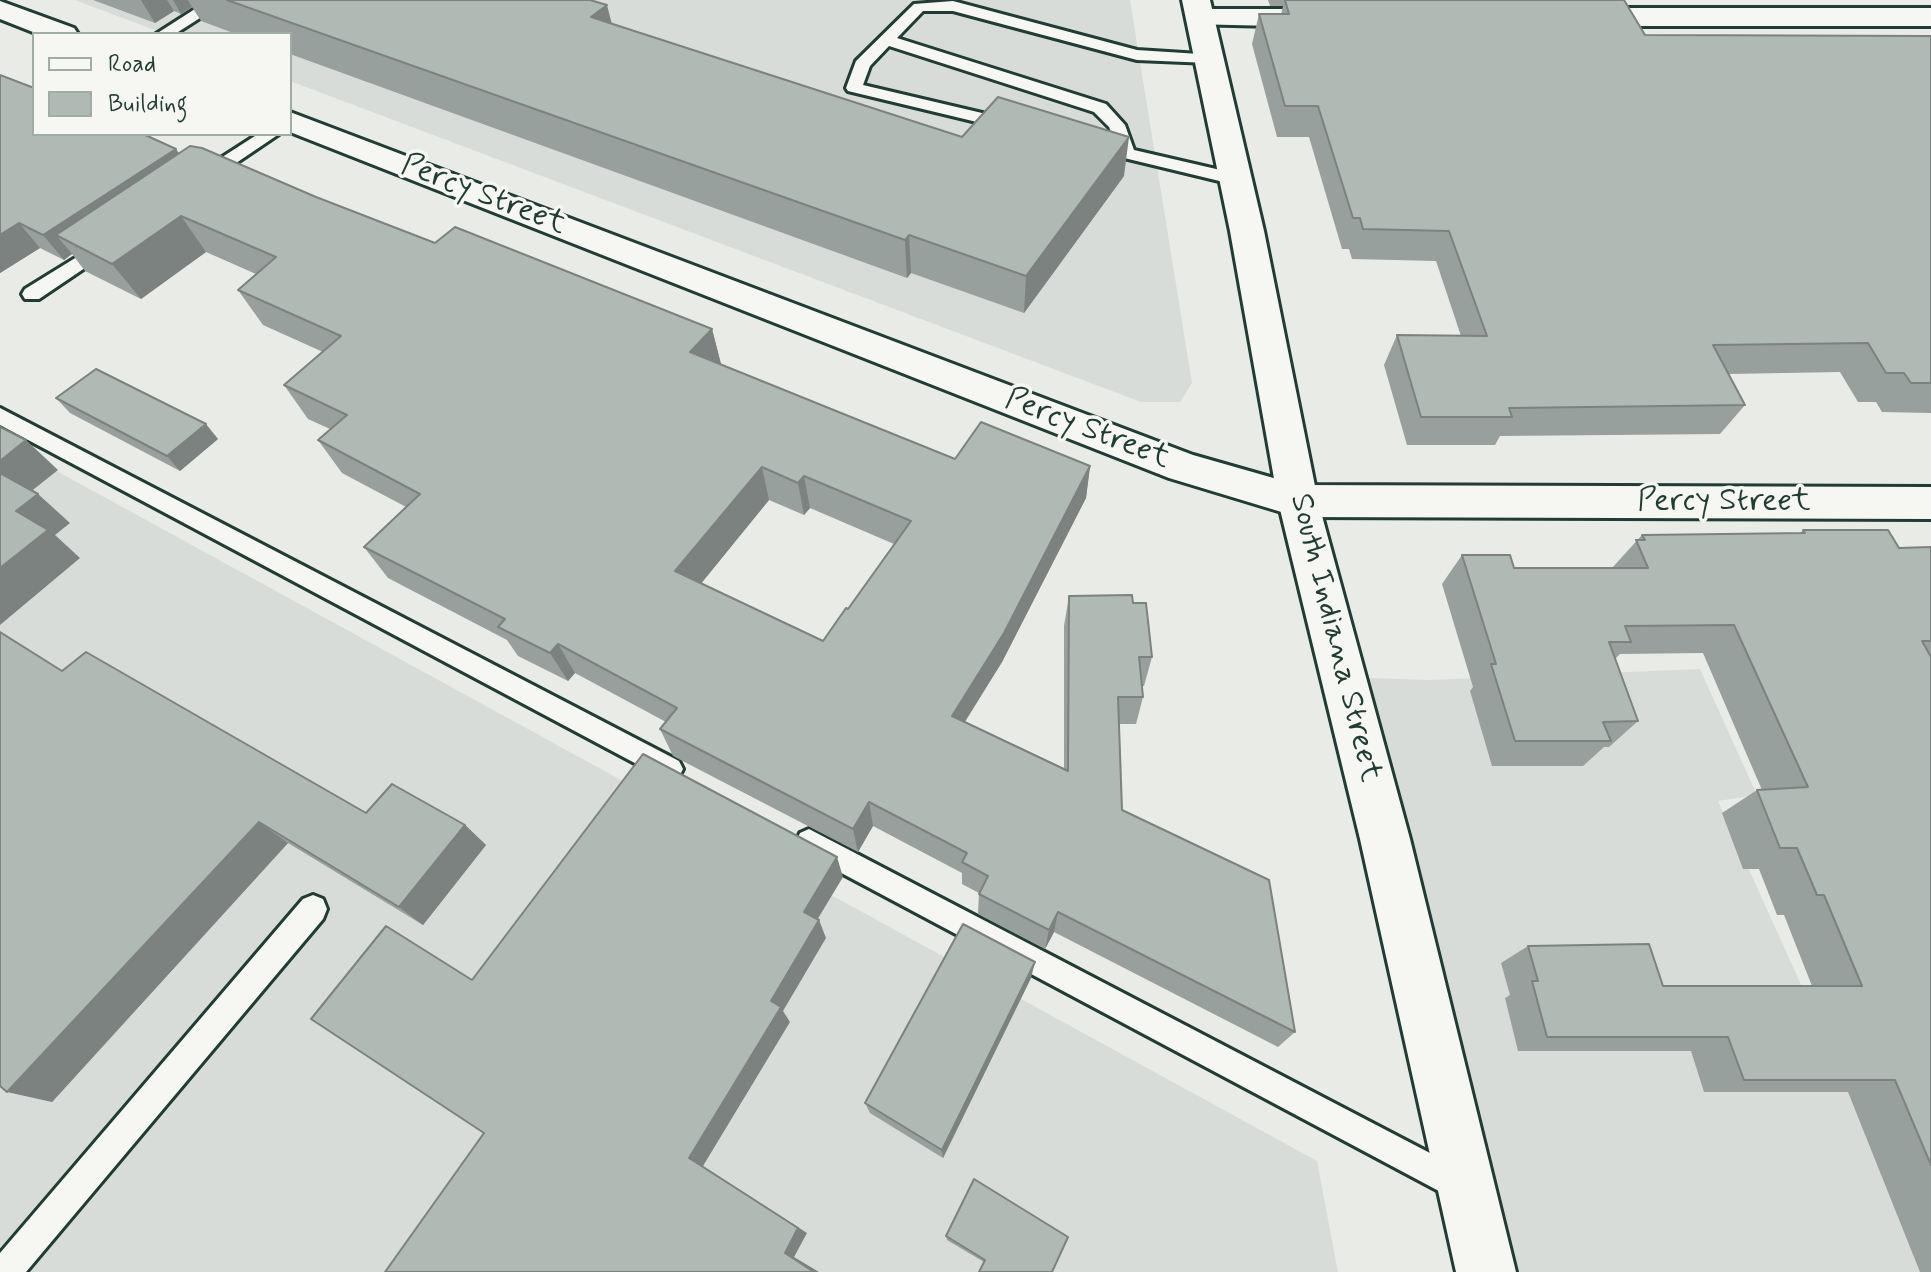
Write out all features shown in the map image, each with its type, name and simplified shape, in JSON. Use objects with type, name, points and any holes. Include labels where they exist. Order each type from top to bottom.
[{"type":"street","points":[[0,9],[59,32]]},
{"type":"street","points":[[1198,9],[1343,18]]},
{"type":"street","name":"South Indiana Street","points":[[1198,9],[1236,179],[1298,501],[1381,824],[1486,1272]]},
{"type":"street","points":[[1549,17],[1931,17]]},
{"type":"street","name":"Percy Street","points":[[292,122],[1183,467],[1298,501],[1931,503]]},
{"type":"lane","points":[[167,32],[220,0]]},
{"type":"lane","points":[[1021,128],[854,88],[862,64],[919,7],[953,6],[1137,55],[1209,58]]},
{"type":"lane","points":[[887,40],[1100,108],[1117,125],[1127,153]]},
{"type":"lane","points":[[191,186],[267,136]]},
{"type":"lane","points":[[1082,142],[1236,179]]},
{"type":"lane","points":[[32,294],[117,237]]},
{"type":"lane","points":[[0,416],[691,780]]},
{"type":"lane","points":[[790,832],[1466,1189]]},
{"type":"lane","points":[[5,1272],[313,909]]},
{"type":"shaded area","points":[[75,0],[1130,0],[1192,383],[1180,402],[1141,402],[292,82],[292,32],[160,32]]},
{"type":"shaded area","points":[[0,440],[1317,1161],[1338,1272],[0,1272]]},
{"type":"shaded area","points":[[1700,669],[1757,795],[1718,801],[1931,1272],[1478,1272],[1343,677],[1429,680]]},
{"type":"building","points":[[227,0],[590,0],[607,5],[591,17],[962,137],[998,97],[1129,137],[1026,276],[909,235],[905,240]]},
{"type":"building","points":[[1285,0],[1624,0],[1645,35],[1931,36],[1931,383],[1911,383],[1904,373],[1886,373],[1868,343],[1713,345],[1745,405],[1509,408],[1512,417],[1421,417],[1397,335],[1487,336],[1449,231],[1363,229],[1360,218],[1353,218],[1318,106],[1285,106],[1259,14],[1289,14]]},
{"type":"building","points":[[0,75],[32,87],[32,136],[147,136],[176,149],[43,235],[19,223],[0,235]]},
{"type":"building","points":[[190,146],[202,148],[435,243],[455,227],[712,329],[690,352],[955,459],[981,422],[1090,466],[1004,633],[952,716],[1068,771],[1069,596],[1132,595],[1133,603],[1146,603],[1152,657],[1139,657],[1143,697],[1118,697],[1122,810],[1269,880],[1295,1032],[1058,912],[1049,930],[979,894],[988,876],[962,862],[967,853],[869,802],[853,829],[660,729],[677,708],[558,644],[550,653],[498,627],[505,619],[364,547],[420,494],[318,440],[347,415],[284,385],[341,336],[238,290],[276,257],[181,216],[112,264],[56,235]],"holes":[[[762,467],[798,483],[804,476],[911,521],[823,641],[675,571]]]},
{"type":"building","points":[[96,369],[206,424],[167,456],[56,398]]},
{"type":"building","points":[[0,427],[26,440],[0,461]]},
{"type":"building","points":[[0,473],[38,494],[16,511],[48,530],[0,568]]},
{"type":"building","points":[[1803,530],[1888,530],[1899,548],[1931,547],[1931,641],[1922,641],[1931,657],[1931,1165],[1895,1080],[1744,1080],[1728,1037],[1547,1037],[1532,981],[1538,981],[1528,946],[1649,944],[1663,986],[1862,986],[1824,895],[1817,895],[1797,848],[1780,848],[1757,790],[1808,787],[1734,625],[1625,626],[1631,642],[1609,642],[1638,721],[1603,722],[1611,741],[1515,741],[1491,664],[1496,664],[1462,555],[1510,555],[1514,568],[1648,568],[1636,540],[1645,540],[1642,535],[1805,533]]},
{"type":"building","points":[[0,632],[62,671],[86,652],[366,813],[392,784],[465,825],[399,907],[259,822],[7,1092],[0,1086]]},
{"type":"building","points":[[643,754],[837,857],[804,912],[819,920],[771,1001],[781,1007],[689,1158],[798,1228],[785,1253],[814,1272],[385,1272],[484,1133],[311,1019],[386,926],[472,980]]},
{"type":"building","points":[[963,924],[1035,962],[942,1150],[865,1103]]},
{"type":"building","points":[[974,1179],[1068,1237],[1052,1272],[979,1272],[985,1260],[946,1236]]}]
